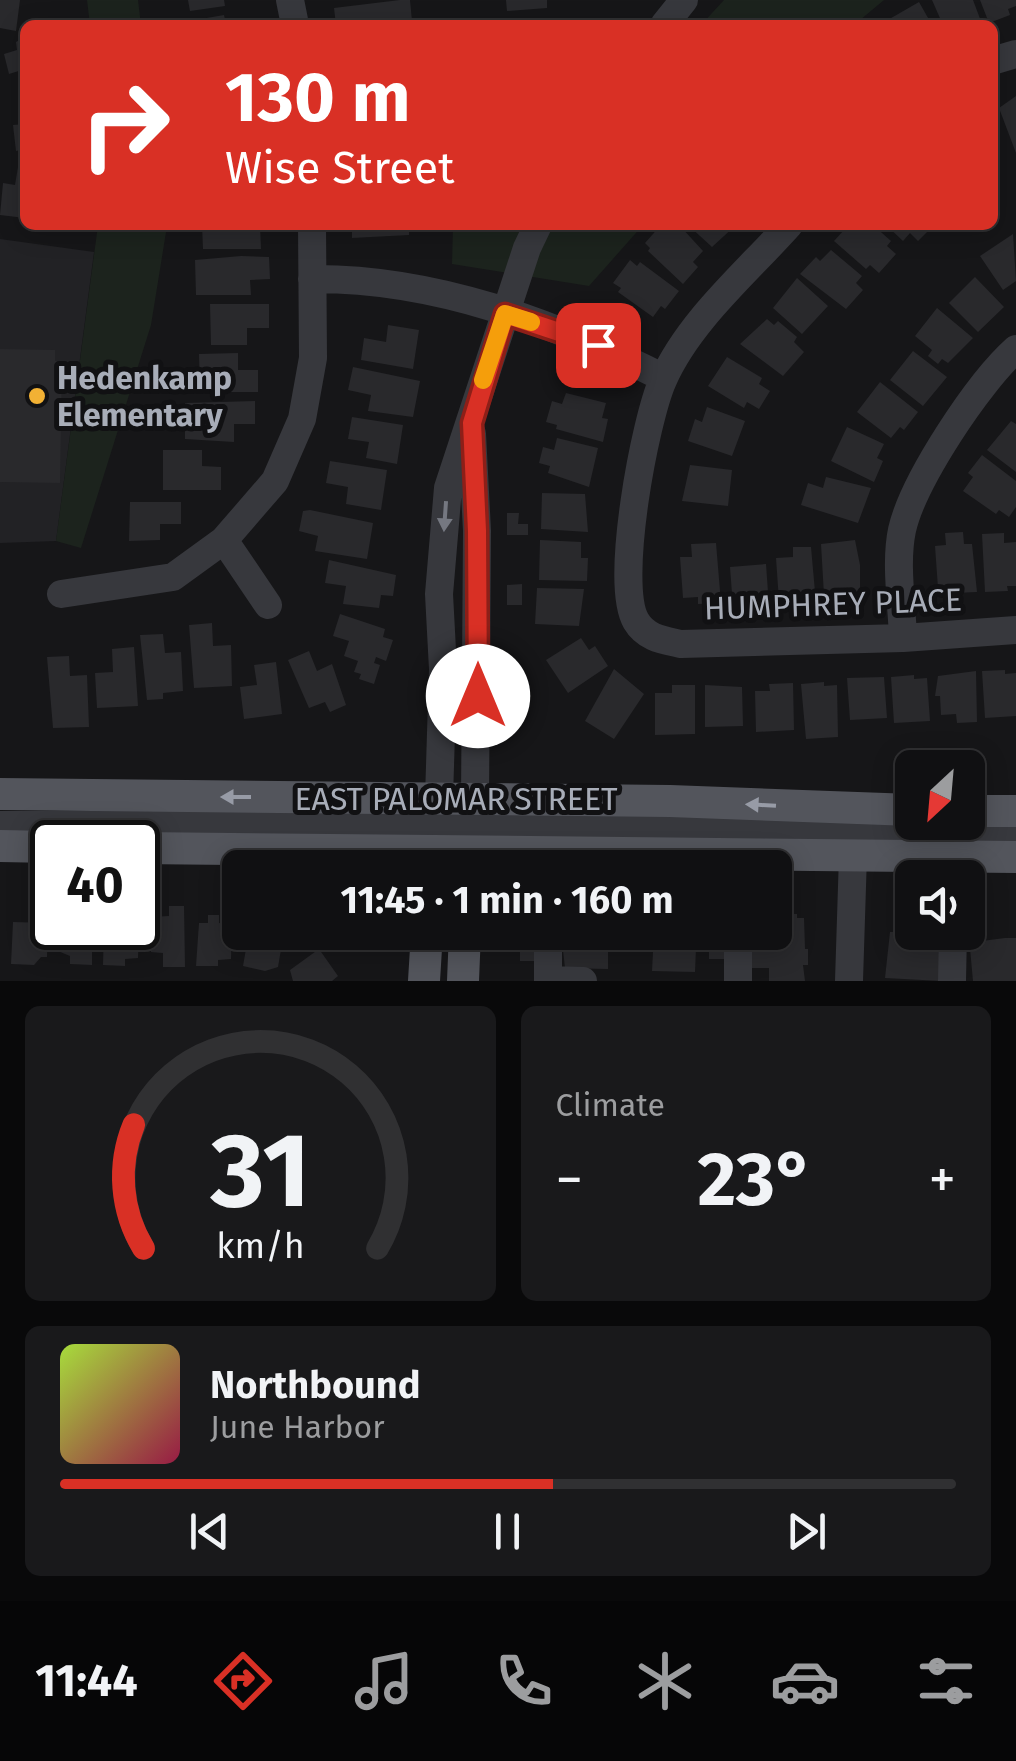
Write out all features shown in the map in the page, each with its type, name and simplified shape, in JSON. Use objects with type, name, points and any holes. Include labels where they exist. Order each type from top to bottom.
[{"type":"main road","name":"EAST PALOMAR STREET","points":[[0,794],[434,835],[895,811]]},
{"type":"main road","points":[[985,811],[1016,812]]},
{"type":"main road","name":"EAST PALOMAR STREET","points":[[160,847],[472,835],[853,855],[1016,857]]},
{"type":"main road","points":[[0,846],[30,847]]},
{"type":"main road","points":[[424,981],[426,950]]},
{"type":"main road","points":[[463,981],[464,950]]},
{"type":"street","points":[[668,20],[684,0]]},
{"type":"street","points":[[61,594],[173,577],[224,540],[275,481],[302,419],[313,358],[312,230]]},
{"type":"street","points":[[0,825],[434,835],[443,685],[439,594],[448,488],[536,230]]},
{"type":"street","points":[[312,278],[360,278],[428,287],[598,345],[664,378],[700,324],[785,230]]},
{"type":"street","points":[[903,638],[901,534],[907,514],[917,489],[962,416],[1016,349]]},
{"type":"street","name":"HUMPHREY PLACE","points":[[664,378],[642,443],[629,557],[634,619],[652,638],[682,644],[903,638],[1016,630]]},
{"type":"street","points":[[472,423],[477,531],[472,835],[1016,835]]},
{"type":"street","points":[[224,540],[268,605]]},
{"type":"street","points":[[850,981],[853,855]]},
{"type":"street","points":[[548,950],[548,981],[583,981]]},
{"type":"street","points":[[738,950],[738,981]]},
{"type":"street","points":[[952,981],[953,950]]},
{"type":"shaded area","points":[[87,0],[138,0],[140,20],[89,20]]},
{"type":"shaded area","points":[[724,0],[884,0],[860,20],[706,20]]},
{"type":"shaded area","points":[[97,230],[166,230],[151,325],[81,548],[56,541]]},
{"type":"shaded area","points":[[453,230],[639,230],[589,286],[452,264]]},
{"type":"shaded area","name":"Hedenkamp Elementary","points":[[0,239],[94,252],[56,541],[0,543]]},
{"type":"building","points":[[0,0],[20,0],[16,31],[0,28]]},
{"type":"building","points":[[188,0],[224,0],[225,6],[190,11]]},
{"type":"building","points":[[410,0],[412,20],[335,20],[334,8]]},
{"type":"building","points":[[506,0],[547,0],[547,8],[507,11]]},
{"type":"building","points":[[932,0],[973,0],[980,20],[941,20]]},
{"type":"building","points":[[980,0],[1016,0],[1016,6],[1008,9],[1010,15],[988,20]]},
{"type":"building","points":[[919,2],[929,20],[888,20]]},
{"type":"building","points":[[224,15],[225,20],[195,20]]},
{"type":"building","points":[[20,40],[20,71],[9,74],[4,54],[17,50],[16,42]]},
{"type":"building","points":[[1016,96],[1016,153],[999,108]]},
{"type":"building","points":[[20,124],[20,150],[16,151],[13,125]]},
{"type":"building","points":[[20,167],[20,217],[0,215],[3,183],[15,185]]},
{"type":"building","points":[[202,230],[260,230],[261,249],[203,249]]},
{"type":"building","points":[[352,230],[409,230],[409,235],[352,238]]},
{"type":"building","points":[[657,230],[684,230],[703,251],[693,262],[698,267],[683,284],[648,251],[645,243]]},
{"type":"building","points":[[693,230],[731,230],[712,247]]},
{"type":"building","points":[[844,230],[879,230],[891,241],[887,246],[896,254],[879,273],[870,265],[866,269],[834,241]]},
{"type":"building","points":[[891,230],[929,230],[918,241],[910,233],[903,241]]},
{"type":"building","points":[[1013,234],[1016,281],[1003,290],[980,256]]},
{"type":"building","points":[[831,250],[862,276],[856,283],[863,290],[846,309],[800,274],[816,257],[820,261]]},
{"type":"building","points":[[269,257],[270,279],[250,280],[251,295],[196,295],[195,260]]},
{"type":"building","points":[[630,260],[637,266],[640,262],[679,291],[653,317],[618,292],[621,288],[613,283]]},
{"type":"building","points":[[975,277],[1004,307],[978,332],[949,303]]},
{"type":"building","points":[[797,278],[828,306],[802,334],[773,308]]},
{"type":"building","points":[[210,304],[269,304],[269,328],[247,328],[247,345],[211,345]]},
{"type":"building","points":[[937,308],[973,338],[948,363],[942,359],[938,364],[928,356],[932,350],[915,336]]},
{"type":"building","points":[[767,319],[774,325],[778,321],[797,337],[794,342],[804,352],[783,376],[740,344]]},
{"type":"building","points":[[388,325],[419,330],[413,369],[361,360],[364,338],[386,342]]},
{"type":"building","points":[[0,349],[55,350],[55,361],[62,361],[60,483],[0,482]]},
{"type":"building","points":[[913,351],[947,377],[923,406],[890,380]]},
{"type":"building","points":[[238,353],[238,370],[258,370],[258,392],[200,392],[199,354]]},
{"type":"building","points":[[727,357],[762,378],[759,384],[770,391],[759,409],[747,402],[744,408],[708,386]]},
{"type":"building","points":[[353,367],[420,381],[413,417],[368,411],[371,395],[348,390]]},
{"type":"building","points":[[880,382],[918,412],[904,430],[900,427],[891,438],[857,412]]},
{"type":"building","points":[[566,393],[606,403],[602,418],[608,419],[603,442],[556,429],[557,425],[546,422],[552,401],[562,404]]},
{"type":"building","points":[[255,401],[255,424],[234,424],[234,442],[185,439],[185,403]]},
{"type":"building","points":[[707,407],[745,421],[732,456],[688,441],[695,419],[702,422]]},
{"type":"building","points":[[352,417],[403,425],[397,464],[366,458],[369,442],[348,439]]},
{"type":"building","points":[[1011,421],[1016,424],[1016,472],[987,450]]},
{"type":"building","points":[[847,427],[884,444],[877,458],[883,461],[874,482],[831,461]]},
{"type":"building","points":[[557,438],[598,448],[589,487],[548,473],[550,466],[539,463],[543,447],[554,450]]},
{"type":"building","points":[[163,450],[202,450],[202,466],[221,467],[221,490],[163,490]]},
{"type":"building","points":[[982,455],[1016,481],[1016,507],[1009,517],[999,510],[996,514],[963,491],[973,477],[968,473]]},
{"type":"building","points":[[330,461],[387,470],[381,510],[346,504],[348,487],[326,483]]},
{"type":"building","points":[[690,465],[732,470],[728,506],[682,501]]},
{"type":"building","points":[[826,477],[871,488],[858,523],[801,505],[808,483],[823,488]]},
{"type":"building","points":[[542,493],[585,494],[588,532],[541,529]]},
{"type":"building","points":[[130,502],[181,502],[181,524],[160,524],[160,540],[129,541]]},
{"type":"building","points":[[303,511],[373,523],[367,559],[315,551],[318,536],[299,531]]},
{"type":"building","points":[[507,513],[519,513],[518,524],[528,524],[528,535],[507,535]]},
{"type":"building","points":[[963,532],[964,544],[972,544],[977,592],[954,593],[954,587],[938,588],[935,546],[946,545],[945,533]]},
{"type":"building","points":[[1004,533],[1004,543],[1016,542],[1016,586],[1007,586],[1008,591],[985,592],[982,534]]},
{"type":"building","points":[[540,540],[581,542],[581,558],[588,558],[587,581],[539,580]]},
{"type":"building","points":[[855,540],[860,594],[824,595],[821,544]]},
{"type":"building","points":[[716,543],[721,603],[698,604],[698,597],[683,598],[680,557],[692,557],[691,544]]},
{"type":"building","points":[[793,547],[811,547],[816,603],[779,601],[776,558],[793,557]]},
{"type":"building","points":[[329,560],[396,575],[393,596],[381,595],[379,608],[343,604],[346,586],[325,583]]},
{"type":"building","points":[[766,564],[769,606],[733,607],[730,567]]},
{"type":"building","points":[[522,584],[522,605],[507,605],[507,585]]},
{"type":"building","points":[[537,588],[584,589],[579,626],[535,624]]},
{"type":"building","points":[[340,614],[385,629],[383,637],[393,640],[386,661],[376,657],[374,663],[380,665],[374,684],[359,679],[361,674],[354,672],[358,661],[344,656],[349,641],[333,636]]},
{"type":"building","points":[[212,623],[213,646],[231,645],[232,686],[194,688],[189,625]]},
{"type":"building","points":[[163,634],[165,653],[181,652],[183,691],[147,700],[140,635]]},
{"type":"building","points":[[581,638],[589,650],[595,646],[608,666],[568,693],[546,660]]},
{"type":"building","points":[[134,647],[138,706],[97,708],[95,673],[113,672],[112,649]]},
{"type":"building","points":[[309,651],[317,671],[332,664],[346,705],[330,712],[325,702],[309,708],[288,660]]},
{"type":"building","points":[[69,656],[70,676],[87,675],[89,727],[53,728],[47,657]]},
{"type":"building","points":[[276,662],[282,714],[244,719],[240,687],[257,685],[254,665]]},
{"type":"building","points":[[614,669],[644,694],[614,739],[585,721]]},
{"type":"building","points":[[1005,670],[1005,674],[1016,673],[1016,716],[985,718],[982,671]]},
{"type":"building","points":[[976,671],[977,722],[957,723],[956,714],[941,715],[940,696],[935,696],[938,676]]},
{"type":"building","points":[[914,675],[914,679],[927,678],[930,721],[894,723],[891,677]]},
{"type":"building","points":[[884,677],[887,718],[850,720],[847,678]]},
{"type":"building","points":[[824,682],[824,686],[837,685],[838,737],[806,739],[801,684]]},
{"type":"building","points":[[793,683],[794,730],[756,732],[755,691],[770,691],[769,684]]},
{"type":"building","points":[[672,685],[695,685],[695,734],[655,735],[655,693],[672,693]]},
{"type":"building","points":[[705,685],[742,687],[743,726],[705,727]]},
{"type":"building","points":[[169,906],[184,906],[185,967],[163,967],[163,953],[151,952],[160,950],[160,916],[169,916]]},
{"type":"building","points":[[792,914],[804,918],[808,949],[808,965],[803,965],[805,981],[769,981],[769,968],[750,968],[750,950],[792,950]]},
{"type":"building","points":[[208,915],[219,915],[222,950],[231,950],[231,959],[218,960],[218,966],[196,966],[199,923],[208,923]]},
{"type":"building","points":[[13,922],[30,922],[30,950],[47,950],[47,957],[41,957],[34,965],[11,964]]},
{"type":"building","points":[[890,932],[895,932],[895,950],[942,950],[941,981],[885,978]]},
{"type":"building","points":[[1016,938],[1016,981],[973,981],[970,950],[985,950],[985,941]]},
{"type":"building","points":[[92,950],[92,965],[70,964],[70,956],[58,951]]},
{"type":"building","points":[[103,950],[138,950],[138,958],[125,959],[125,966],[103,965]]},
{"type":"building","points":[[246,950],[281,950],[278,967],[265,971],[243,966]]},
{"type":"building","points":[[320,950],[338,976],[332,981],[293,981],[290,970]]},
{"type":"building","points":[[520,950],[538,950],[538,961],[520,961]]},
{"type":"building","points":[[563,950],[696,950],[695,972],[652,971],[653,952],[608,951],[608,969],[565,968]]},
{"type":"building","points":[[709,950],[726,950],[726,959],[709,959]]},
{"type":"slow traffic","points":[[483,380],[505,314],[531,322]]},
{"type":"place","name":"Hedenkamp Elementary","points":[[37,396]]},
{"type":"route","points":[[478,696],[472,423],[488,362],[505,314],[598,345]]}]
